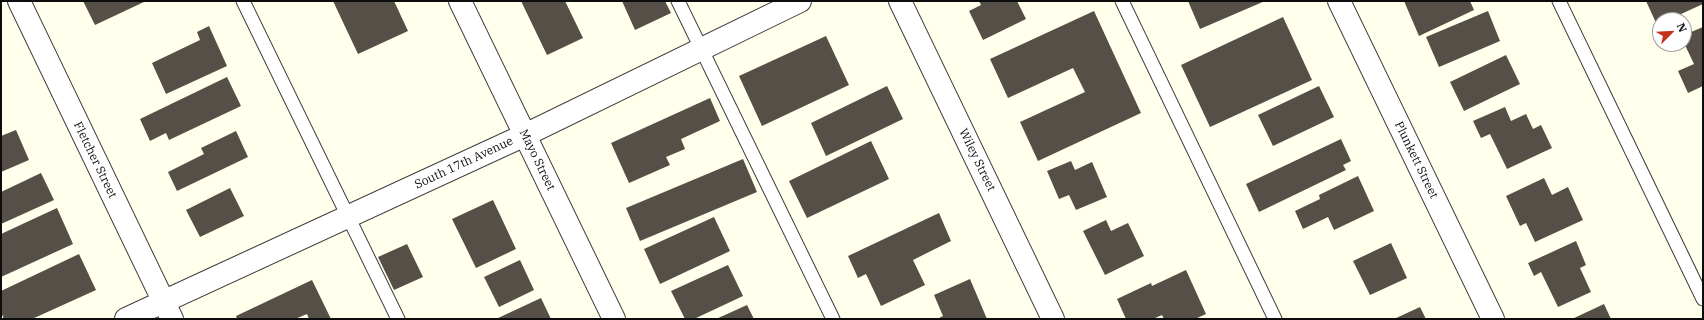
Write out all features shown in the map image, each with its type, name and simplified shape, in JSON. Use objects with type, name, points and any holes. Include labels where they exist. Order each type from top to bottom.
[{"type":"street","name":"Fletcher Street","points":[[19,1],[167,310]]},
{"type":"street","name":"Mayo Street","points":[[460,1],[614,319]]},
{"type":"street","name":"South 17th Avenue","points":[[126,319],[167,310],[348,216],[525,135],[800,1]]},
{"type":"street","name":"Wiley Street","points":[[900,1],[1053,319]]},
{"type":"street","name":"Plunkett Street","points":[[1339,1],[1494,319]]},
{"type":"lane","points":[[243,1],[398,319]]},
{"type":"lane","points":[[678,1],[833,319]]},
{"type":"lane","points":[[1122,1],[1275,319]]},
{"type":"lane","points":[[1559,1],[1703,299]]},
{"type":"building","points":[[83,1],[146,1],[95,25]]},
{"type":"building","points":[[333,1],[394,1],[408,31],[358,54]]},
{"type":"building","points":[[521,1],[565,1],[583,38],[547,55]]},
{"type":"building","points":[[622,1],[665,1],[671,13],[635,30]]},
{"type":"building","points":[[979,1],[1017,1],[1026,19],[983,40],[969,11],[981,5]]},
{"type":"building","points":[[1188,1],[1265,1],[1200,29]]},
{"type":"building","points":[[1404,1],[1470,1],[1474,10],[1419,36]]},
{"type":"building","points":[[1646,1],[1703,1],[1703,4],[1686,12],[1652,12],[1652,14]]},
{"type":"building","points":[[1094,11],[1141,113],[1038,161],[1020,122],[1085,92],[1073,68],[1008,98],[990,59]]},
{"type":"building","points":[[1488,11],[1500,41],[1439,67],[1426,37]]},
{"type":"building","points":[[1283,17],[1312,80],[1210,127],[1181,65]]},
{"type":"building","points":[[209,26],[227,66],[166,94],[152,63],[200,40],[197,32]]},
{"type":"building","points":[[1703,27],[1703,86],[1688,93],[1678,71],[1694,64],[1688,52],[1692,52],[1692,32]]},
{"type":"building","points":[[826,36],[849,85],[762,126],[739,76]]},
{"type":"building","points":[[1506,55],[1520,84],[1464,111],[1450,82]]},
{"type":"building","points":[[227,77],[241,106],[169,140],[166,133],[150,141],[140,119]]},
{"type":"building","points":[[887,86],[903,119],[826,156],[811,123]]},
{"type":"building","points":[[1319,86],[1334,117],[1273,146],[1258,115]]},
{"type":"building","points":[[710,98],[720,121],[681,139],[685,149],[666,157],[670,165],[629,183],[611,143]]},
{"type":"building","points":[[1505,107],[1511,121],[1526,114],[1533,129],[1541,125],[1552,148],[1507,169],[1490,134],[1481,138],[1473,121]]},
{"type":"building","points":[[16,130],[29,160],[1,172],[1,136]]},
{"type":"building","points":[[236,131],[248,157],[177,191],[168,172],[204,154],[201,148]]},
{"type":"building","points":[[1341,139],[1351,161],[1343,165],[1346,170],[1259,212],[1246,184]]},
{"type":"building","points":[[871,141],[889,179],[807,218],[789,181]]},
{"type":"building","points":[[743,159],[757,192],[640,241],[626,208]]},
{"type":"building","points":[[1071,161],[1075,170],[1092,162],[1107,197],[1076,210],[1069,195],[1059,199],[1047,171]]},
{"type":"building","points":[[41,173],[54,200],[1,224],[1,192]]},
{"type":"building","points":[[1358,176],[1374,211],[1334,230],[1328,217],[1303,229],[1295,211],[1320,199],[1319,195]]},
{"type":"building","points":[[1544,178],[1552,195],[1568,187],[1583,220],[1535,242],[1526,223],[1520,226],[1506,196]]},
{"type":"building","points":[[230,188],[244,216],[200,237],[186,210]]},
{"type":"building","points":[[493,200],[516,249],[476,268],[452,219]]},
{"type":"building","points":[[57,208],[73,244],[1,277],[1,234]]},
{"type":"building","points":[[939,213],[951,241],[913,260],[925,285],[881,306],[866,274],[858,278],[848,256]]},
{"type":"building","points":[[714,217],[730,251],[660,284],[644,249]]},
{"type":"building","points":[[1106,220],[1111,231],[1128,223],[1144,256],[1105,275],[1083,231]]},
{"type":"building","points":[[1576,241],[1586,265],[1580,268],[1591,292],[1558,307],[1541,272],[1534,276],[1528,263]]},
{"type":"building","points":[[1391,243],[1407,278],[1370,295],[1353,261]]},
{"type":"building","points":[[407,244],[423,277],[394,290],[378,257]]},
{"type":"building","points":[[79,254],[96,290],[32,319],[4,319],[1,312],[1,291]]},
{"type":"building","points":[[520,260],[534,290],[499,307],[484,277]]},
{"type":"building","points":[[728,265],[743,296],[694,319],[685,319],[671,291]]},
{"type":"building","points":[[1186,270],[1206,314],[1195,319],[1164,319],[1162,315],[1153,319],[1126,319],[1117,299],[1151,283],[1152,286]]},
{"type":"building","points":[[970,279],[987,319],[937,319],[943,316],[934,295]]},
{"type":"building","points":[[312,280],[331,319],[309,319],[307,314],[295,319],[237,319],[236,316]]},
{"type":"building","points":[[541,298],[551,319],[496,319]]},
{"type":"building","points":[[1604,304],[1611,319],[1572,319]]},
{"type":"building","points":[[747,305],[754,319],[716,319]]},
{"type":"building","points":[[1420,307],[1426,319],[1394,319]]}]
